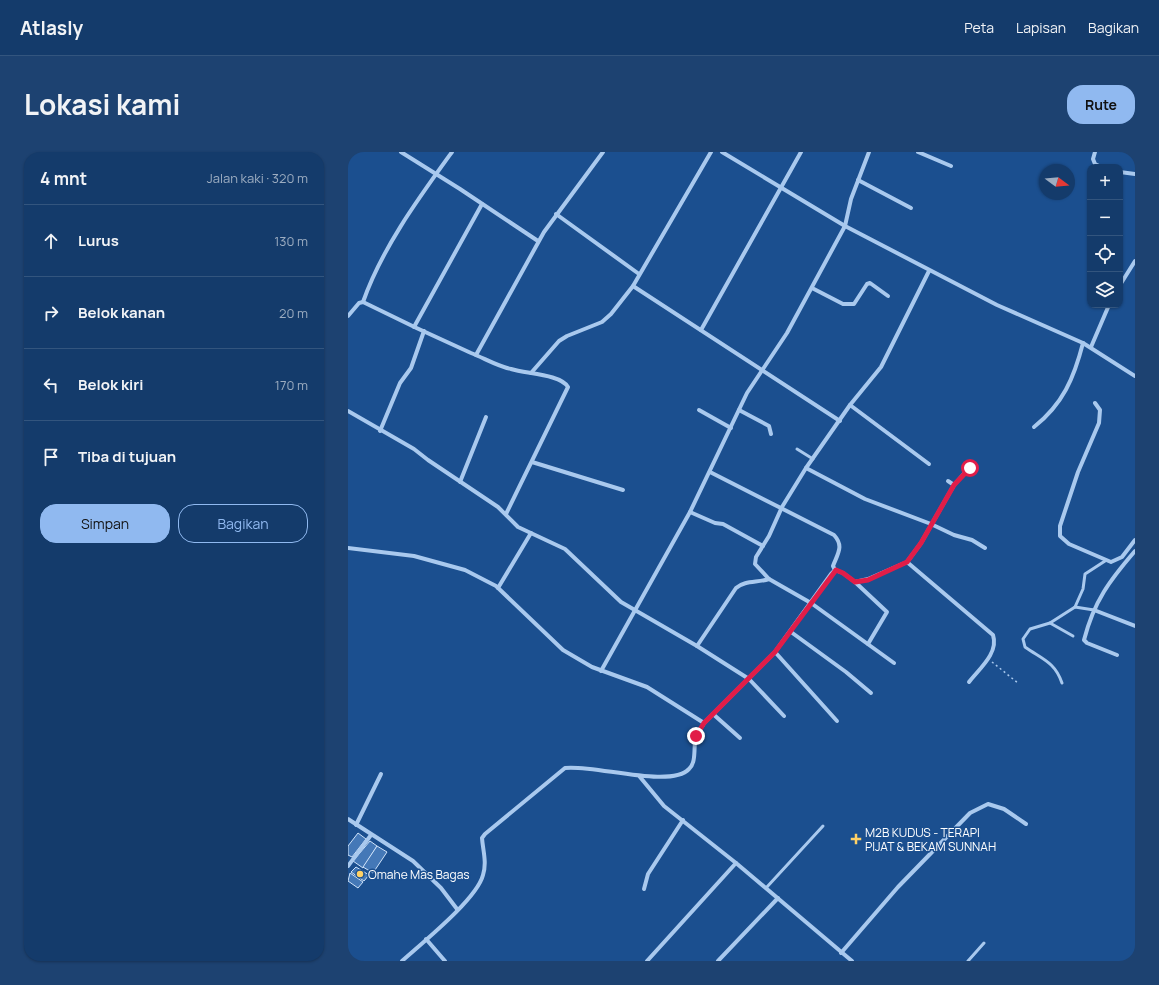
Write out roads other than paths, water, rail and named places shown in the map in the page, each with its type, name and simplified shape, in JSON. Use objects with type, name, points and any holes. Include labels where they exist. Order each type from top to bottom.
[{"type":"street","points":[[401,152],[436,173],[538,241]]},
{"type":"street","points":[[348,316],[363,302],[371,280],[390,244],[436,173],[452,152]]},
{"type":"street","points":[[476,355],[538,241],[556,214],[603,152]]},
{"type":"street","points":[[531,373],[559,341],[566,336],[602,322],[611,314],[633,286],[638,274],[711,152]]},
{"type":"street","points":[[722,152],[845,226],[997,305],[1091,347],[1135,376]]},
{"type":"street","points":[[701,330],[802,152]]},
{"type":"street","points":[[601,670],[690,512],[739,410],[762,369],[787,333],[812,288],[824,262],[845,226],[851,199],[868,152]]},
{"type":"street","points":[[920,152],[951,166]]},
{"type":"street","points":[[1095,152],[1093,159],[1096,164]]},
{"type":"street","points":[[1123,172],[1135,174]]},
{"type":"street","points":[[858,180],[911,208]]},
{"type":"street","points":[[414,327],[482,204]]},
{"type":"street","points":[[556,214],[638,274]]},
{"type":"street","points":[[1123,281],[1133,269],[1135,262]]},
{"type":"street","points":[[894,663],[811,604],[769,579],[755,564],[756,557],[782,507],[806,468],[850,405],[881,367],[929,271]]},
{"type":"street","points":[[812,288],[843,304],[854,304],[867,284],[870,282],[888,296]]},
{"type":"street","points":[[633,286],[840,421]]},
{"type":"street","points":[[363,302],[414,327],[510,369],[556,378],[565,382],[568,387],[506,514]]},
{"type":"street","points":[[1091,347],[1108,308]]},
{"type":"street","points":[[380,431],[400,384],[411,368],[424,331]]},
{"type":"street","points":[[1034,427],[1054,410],[1077,364],[1083,343]]},
{"type":"street","points":[[1095,402],[1100,410],[1099,423],[1078,472],[1059,532],[1060,536],[1069,544],[1104,561],[1116,561],[1128,551],[1135,540]]},
{"type":"street","points":[[850,405],[929,464]]},
{"type":"street","points":[[699,410],[731,428]]},
{"type":"street","points":[[739,410],[769,426],[771,434]]},
{"type":"street","points":[[348,411],[380,431],[414,449],[498,507],[518,527],[565,550],[621,602],[635,612],[697,646],[749,679],[784,716]]},
{"type":"street","points":[[460,482],[486,417]]},
{"type":"street","points":[[532,462],[623,490]]},
{"type":"street","points":[[806,468],[865,499],[931,524],[954,535],[972,540],[985,548]]},
{"type":"street","points":[[855,582],[868,580],[907,562],[921,543],[954,485],[970,468]]},
{"type":"street","points":[[710,472],[782,507],[834,535],[840,541],[841,548],[833,566],[836,570],[843,573],[855,582],[887,612],[868,644]]},
{"type":"street","points":[[948,480],[954,485]]},
{"type":"street","points":[[690,512],[716,524],[723,524],[763,546]]},
{"type":"street","points":[[498,588],[531,533]]},
{"type":"street","points":[[348,548],[422,558],[465,570],[498,588],[563,650],[601,670],[647,687],[704,723]]},
{"type":"street","points":[[1117,655],[1084,641],[1094,610],[1104,588],[1135,551]]},
{"type":"street","points":[[907,562],[993,635],[994,647],[988,658],[968,682]]},
{"type":"street","points":[[402,961],[467,900],[480,883],[483,876],[485,863],[482,838],[485,834],[565,768],[598,770],[640,777],[682,774],[689,770],[693,762],[696,736],[704,723],[775,652],[836,570]]},
{"type":"street","points":[[697,646],[736,588],[745,583],[761,582],[769,579]]},
{"type":"street","points":[[1094,610],[1135,626]]},
{"type":"street","points":[[790,632],[846,672],[871,693]]},
{"type":"street","points":[[775,652],[837,721]]},
{"type":"street","points":[[713,714],[740,738]]},
{"type":"street","points":[[356,824],[381,774]]},
{"type":"street","points":[[640,777],[658,801],[736,863],[852,961]]},
{"type":"street","points":[[841,953],[898,887],[970,813],[988,804],[1004,809],[1026,824]]},
{"type":"street","points":[[348,819],[413,861],[441,888],[457,909]]},
{"type":"street","points":[[644,889],[648,874],[683,820]]},
{"type":"street","points":[[348,866],[371,835]]},
{"type":"street","points":[[647,961],[736,863]]},
{"type":"street","points":[[718,961],[778,898]]},
{"type":"street","points":[[426,939],[445,961]]},
{"type":"lane","points":[[797,449],[813,458]]},
{"type":"lane","points":[[1076,608],[1083,589],[1086,574],[1104,561]]},
{"type":"lane","points":[[1062,683],[1057,669],[1042,657],[1025,647],[1023,639],[1030,629],[1050,623],[1076,608],[1094,610]]},
{"type":"lane","points":[[1050,623],[1073,636]]},
{"type":"lane","points":[[766,888],[823,826]]},
{"type":"lane","points":[[968,961],[984,943]]},
{"type":"place","name":"M2B KUDUS - TERAPI PIJAT & BEKAM SUNNAH","points":[[856,839]]},
{"type":"place","name":"Omahe Mas Bagas","points":[[360,874]]}]
